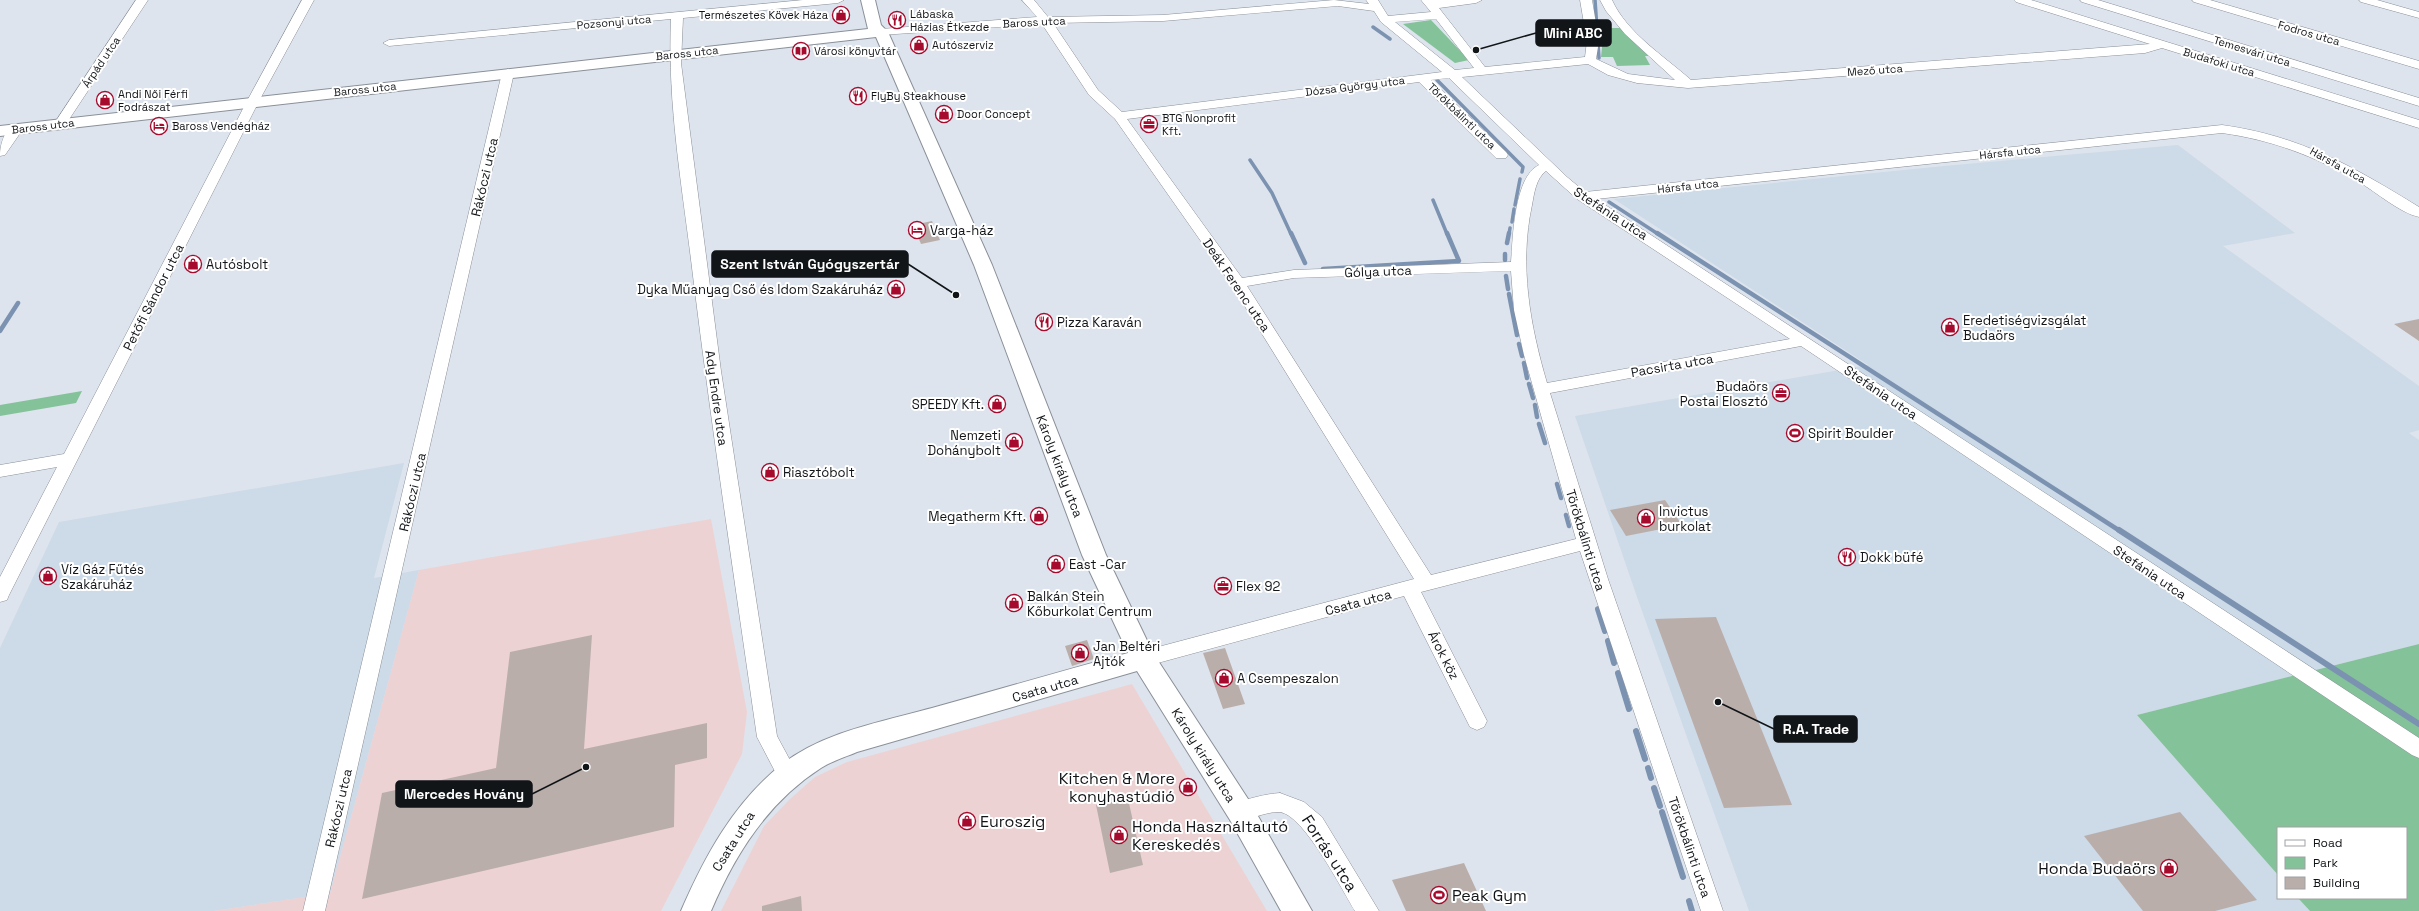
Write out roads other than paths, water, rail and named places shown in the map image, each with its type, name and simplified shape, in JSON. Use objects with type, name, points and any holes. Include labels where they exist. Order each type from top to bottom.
[{"type":"street","name":"Árpád utca","points":[[60,124],[142,0]]},
{"type":"street","name":"Petőfi Sándor utca","points":[[0,595],[253,101],[308,0]]},
{"type":"street","name":"Pozsonyi utca","points":[[389,43],[838,0]]},
{"type":"street","name":"Károly király utca","points":[[868,0],[874,27],[881,32],[983,265],[1094,555],[1143,659],[1240,811],[1297,911]]},
{"type":"street","name":"Deák Ferenc utca","points":[[1028,0],[1045,20],[1093,92],[1119,116],[1238,283],[1419,586]]},
{"type":"street","points":[[1429,3],[1476,0]]},
{"type":"street","points":[[1586,0],[1593,41],[1590,60]]},
{"type":"street","points":[[1606,0],[1608,8],[1622,24],[1688,84]]},
{"type":"street","name":"Budafoki utca","points":[[2020,0],[2419,124]]},
{"type":"street","name":"Temesvári utca","points":[[2086,0],[2419,102]]},
{"type":"street","name":"Fodros utca","points":[[2198,0],[2419,65]]},
{"type":"street","points":[[2365,0],[2419,15]]},
{"type":"street","name":"Baross utca","points":[[0,131],[253,101],[881,32],[1045,20],[1163,18],[1338,2],[1374,4]]},
{"type":"street","points":[[1429,3],[1482,71]]},
{"type":"street","name":"Stefánia utca","points":[[1374,4],[1385,20],[1452,74],[1547,166],[1582,196],[2419,749]]},
{"type":"street","points":[[1385,20],[1439,15]]},
{"type":"street","name":"Ady Endre utca","points":[[677,16],[676,55],[684,149],[696,245],[767,737],[787,775]]},
{"type":"street","name":"Mező utca","points":[[1590,60],[1629,78],[1644,82],[1688,84],[2146,49],[2162,44]]},
{"type":"street","name":"Dózsa György utca","points":[[1119,116],[1452,74],[1590,60]]},
{"type":"street","name":"Rákóczi utca","points":[[314,911],[421,455],[508,73]]},
{"type":"street","name":"Törökbálinti utca","points":[[1422,78],[1501,155]]},
{"type":"street","points":[[0,152],[17,129]]},
{"type":"street","name":"Hársfa utca","points":[[1582,196],[2222,129],[2268,135],[2309,149],[2329,158],[2419,212]]},
{"type":"street","name":"Törökbálinti utca","points":[[1547,166],[1537,172],[1528,195],[1518,266],[1524,314],[1541,389],[1586,543],[1712,911]]},
{"type":"street","name":"Gólya utca","points":[[1238,283],[1294,274],[1518,266]]},
{"type":"street","name":"Pacsirta utca","points":[[1541,389],[1803,341]]},
{"type":"street","points":[[0,471],[70,459]]},
{"type":"street","name":"Csata utca","points":[[696,911],[715,869],[743,820],[764,796],[787,775],[814,758],[851,742],[1143,659],[1586,543]]},
{"type":"street","name":"Árok köz","points":[[1419,586],[1478,721]]},
{"type":"street","name":"Forrás utca","points":[[1240,811],[1268,803],[1279,802],[1295,805],[1304,812],[1314,824],[1368,911]]},
{"type":"waterway","points":[[1595,0],[1599,58]]},
{"type":"waterway","points":[[1373,27],[1390,39]]},
{"type":"waterway","points":[[1437,80],[1523,167],[1522,172]]},
{"type":"waterway","points":[[1250,160],[1272,193],[1291,234]]},
{"type":"waterway","points":[[1515,205],[1520,179]]},
{"type":"waterway","points":[[1433,200],[1447,234]]},
{"type":"waterway","points":[[1609,202],[1658,234]]},
{"type":"waterway","points":[[1512,222],[1514,209]]},
{"type":"waterway","points":[[1509,234],[1510,228]]},
{"type":"waterway","points":[[1291,233],[1305,263]]},
{"type":"waterway","points":[[1323,269],[1459,261],[1447,233]]},
{"type":"waterway","points":[[1507,243],[1509,233]]},
{"type":"waterway","points":[[1657,233],[2120,531]]},
{"type":"waterway","points":[[1505,254],[1505,260]]},
{"type":"waterway","points":[[1506,276],[1508,289]]},
{"type":"waterway","points":[[1509,294],[1517,335]]},
{"type":"waterway","points":[[0,331],[18,303]]},
{"type":"waterway","points":[[1519,344],[1522,356]]},
{"type":"waterway","points":[[1524,363],[1527,378]]},
{"type":"waterway","points":[[1529,384],[1533,398]]},
{"type":"waterway","points":[[1535,405],[1537,417]]},
{"type":"waterway","points":[[1539,424],[1545,443]]},
{"type":"waterway","points":[[1557,484],[1561,498]]},
{"type":"waterway","points":[[1566,515],[1569,526]]},
{"type":"waterway","points":[[2119,530],[2419,724]]},
{"type":"waterway","points":[[1598,609],[1605,631]]},
{"type":"waterway","points":[[1608,641],[1614,663]]},
{"type":"waterway","points":[[1618,673],[1629,709]]},
{"type":"waterway","points":[[1636,731],[1645,759]]},
{"type":"waterway","points":[[1648,768],[1651,778]]},
{"type":"waterway","points":[[1654,788],[1660,806]]},
{"type":"waterway","points":[[1662,812],[1683,877]]},
{"type":"waterway","points":[[1689,901],[1692,911]]},
{"type":"place","name":"Természetes Kövek Háza","points":[[841,15]]},
{"type":"place","name":"Lábaska Házias Étkezde","points":[[897,20]]},
{"type":"place","name":"Autószerviz","points":[[919,45]]},
{"type":"place","name":"Mini ABC","points":[[1476,50]]},
{"type":"place","name":"Városi könyvtár","points":[[801,51]]},
{"type":"place","name":"FlyBy Steakhouse","points":[[858,96]]},
{"type":"place","name":"Andi Női Férfi Fodrászat","points":[[105,100]]},
{"type":"place","name":"Door Concept","points":[[944,114]]},
{"type":"place","name":"BTG Nonprofit Kft.","points":[[1149,124]]},
{"type":"place","name":"Baross Vendégház","points":[[159,126]]},
{"type":"place","name":"Varga-ház","points":[[917,230]]},
{"type":"place","name":"Autósbolt","points":[[193,264]]},
{"type":"place","name":"Dyka Műanyag Cső és Idom Szakáruház","points":[[896,289]]},
{"type":"place","name":"Szent István Gyógyszertár","points":[[956,295]]},
{"type":"place","name":"Pizza Karaván","points":[[1044,322]]},
{"type":"place","name":"Eredetiségvizsgálat Budaörs","points":[[1950,327]]},
{"type":"place","name":"Budaörs Postai Elosztó","points":[[1781,393]]},
{"type":"place","name":"SPEEDY Kft.","points":[[997,404]]},
{"type":"place","name":"Spirit Boulder","points":[[1795,433]]},
{"type":"place","name":"Nemzeti Dohánybolt","points":[[1014,442]]},
{"type":"place","name":"Riasztóbolt","points":[[770,472]]},
{"type":"place","name":"Megatherm Kft.","points":[[1039,516]]},
{"type":"place","name":"Invictus burkolat","points":[[1646,518]]},
{"type":"place","name":"Dokk büfé","points":[[1847,557]]},
{"type":"place","name":"East -Car","points":[[1056,564]]},
{"type":"place","name":"Víz Gáz Fűtés Szakáruház","points":[[48,576]]},
{"type":"place","name":"Flex 92","points":[[1223,586]]},
{"type":"place","name":"Balkán Stein Kőburkolat Centrum","points":[[1014,603]]},
{"type":"place","name":"Jan Beltéri Ajtók","points":[[1080,653]]},
{"type":"place","name":"A Csempeszalon","points":[[1224,678]]},
{"type":"place","name":"R.A. Trade","points":[[1718,702]]},
{"type":"place","name":"Mercedes Hovány","points":[[586,767]]},
{"type":"place","name":"Kitchen & More konyhastúdió","points":[[1188,787]]},
{"type":"place","name":"Euroszig","points":[[967,821]]},
{"type":"place","name":"Honda Használtautó Kereskedés","points":[[1119,835]]},
{"type":"place","name":"Honda Budaörs","points":[[2169,868]]},
{"type":"place","name":"Peak Gym","points":[[1439,895]]}]
